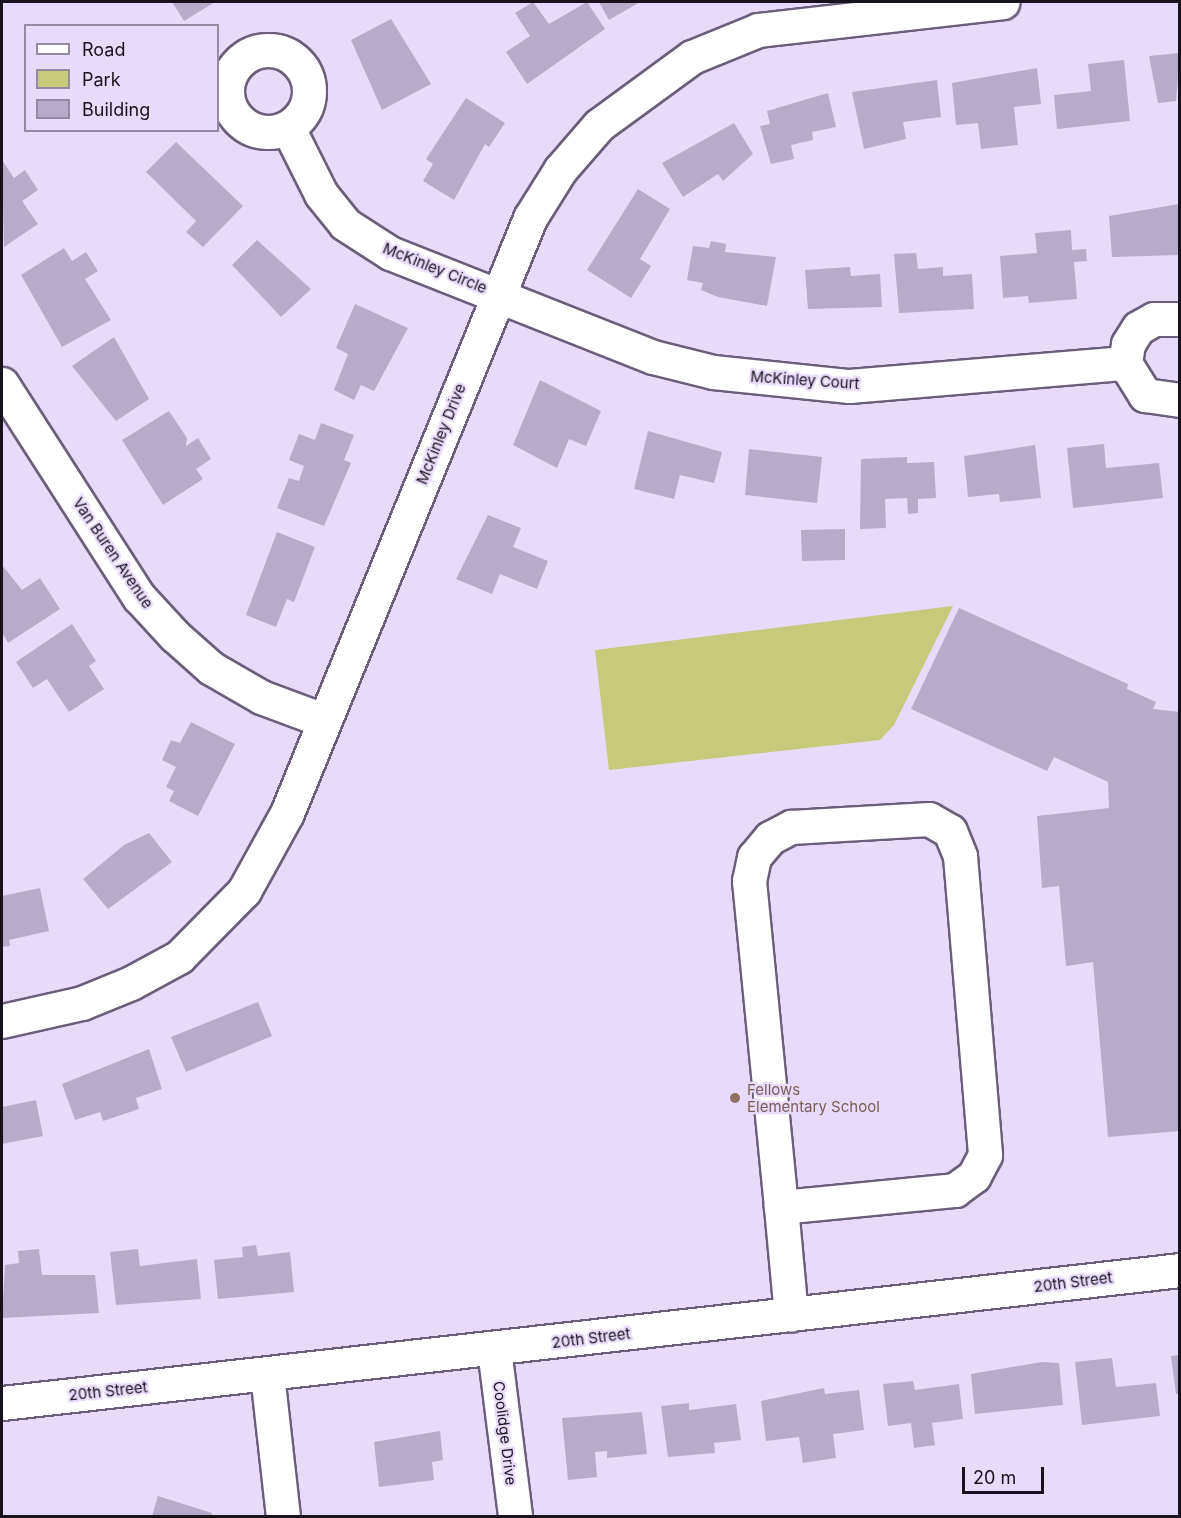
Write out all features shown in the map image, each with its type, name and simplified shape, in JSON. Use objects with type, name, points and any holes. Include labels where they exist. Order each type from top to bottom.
[{"type":"street","name":"McKinley Drive","points":[[2,1021],[82,1003],[131,982],[179,957],[216,924],[266,855],[530,218],[561,170],[599,124],[692,57],[758,30],[1002,2]]},
{"type":"street","name":"McKinley Circle","points":[[288,128],[321,194],[345,224],[390,253],[498,294]]},
{"type":"street","name":"McKinley Court","points":[[498,294],[653,357],[771,380],[849,386],[1125,363]]},
{"type":"street","points":[[1179,319],[1154,319],[1138,328],[1128,344],[1125,363],[1145,395],[1179,400]]},
{"type":"street","name":"Van Buren Avenue","points":[[2,384],[140,597],[175,636],[211,668],[261,697],[322,720]]},
{"type":"street","points":[[781,1207],[955,1190],[974,1176],[985,1155],[987,1127],[960,856],[950,831],[929,819],[908,816],[791,827],[770,838],[754,857],[749,881],[791,1315]]},
{"type":"street","name":"20th Street","points":[[2,1403],[1179,1270]]},
{"type":"street","name":"Coolidge Drive","points":[[494,1349],[515,1516]]},
{"type":"street","points":[[267,1374],[284,1516]]},
{"type":"green space","points":[[953,606],[894,725],[880,740],[609,770],[595,650]]},
{"type":"building","points":[[172,2],[215,2],[184,21]]},
{"type":"building","points":[[533,2],[549,24],[587,2],[605,29],[527,84],[506,52],[530,36],[515,13]]},
{"type":"building","points":[[599,2],[640,2],[609,20]]},
{"type":"building","points":[[391,19],[431,84],[382,110],[351,40]]},
{"type":"building","points":[[1180,53],[1176,101],[1158,103],[1149,56]]},
{"type":"building","points":[[1124,60],[1130,121],[1057,129],[1054,95],[1091,91],[1088,64]]},
{"type":"building","points":[[1037,68],[1041,104],[1014,107],[1018,145],[981,149],[978,123],[956,125],[952,83]]},
{"type":"building","points":[[937,80],[941,117],[903,122],[906,139],[864,149],[852,92]]},
{"type":"building","points":[[828,93],[836,127],[812,132],[813,140],[791,145],[794,159],[771,164],[760,126],[770,124],[767,111]]},
{"type":"building","points":[[466,98],[505,123],[489,147],[485,144],[454,200],[423,181],[433,164],[426,159]]},
{"type":"building","points":[[734,123],[753,154],[723,181],[718,174],[683,197],[662,163]]},
{"type":"building","points":[[176,142],[243,206],[203,247],[186,232],[196,221],[146,172]]},
{"type":"building","points":[[2,160],[14,178],[25,170],[38,190],[22,201],[38,224],[4,247]]},
{"type":"building","points":[[638,189],[670,209],[640,259],[651,266],[631,298],[587,270]]},
{"type":"building","points":[[1179,204],[1180,255],[1112,257],[1109,216]]},
{"type":"building","points":[[1071,230],[1072,250],[1086,249],[1087,261],[1074,262],[1077,299],[1029,303],[1028,296],[1003,298],[1000,256],[1037,253],[1035,233]]},
{"type":"building","points":[[257,240],[311,289],[281,317],[232,265]]},
{"type":"building","points":[[711,241],[726,244],[725,252],[776,257],[767,306],[718,297],[701,290],[703,283],[687,280],[693,246],[709,248]]},
{"type":"building","points":[[64,248],[72,261],[86,252],[98,271],[85,279],[111,320],[62,347],[21,275]]},
{"type":"building","points":[[916,253],[918,269],[943,267],[943,276],[972,274],[974,309],[899,313],[894,254]]},
{"type":"building","points":[[850,267],[851,276],[880,274],[882,307],[808,309],[805,270]]},
{"type":"building","points":[[355,304],[408,328],[374,391],[361,385],[354,400],[334,390],[348,354],[336,348]]},
{"type":"building","points":[[114,337],[149,399],[116,421],[72,366]]},
{"type":"building","points":[[540,380],[601,411],[586,446],[569,439],[557,468],[513,445]]},
{"type":"building","points":[[169,411],[187,438],[186,446],[198,438],[211,459],[196,469],[203,479],[163,505],[122,440]]},
{"type":"building","points":[[321,423],[354,435],[344,460],[351,463],[324,526],[277,508],[289,478],[299,481],[304,466],[289,460],[299,434],[315,440]]},
{"type":"building","points":[[648,431],[722,452],[714,483],[680,475],[674,499],[634,489]]},
{"type":"building","points":[[1104,444],[1106,468],[1159,463],[1163,498],[1073,508],[1067,448]]},
{"type":"building","points":[[1035,445],[1041,498],[1000,502],[999,494],[968,497],[964,456]]},
{"type":"building","points":[[749,449],[822,457],[817,503],[745,495]]},
{"type":"building","points":[[907,457],[907,463],[934,462],[936,498],[918,499],[918,513],[908,514],[907,498],[885,499],[886,528],[860,529],[861,459]]},
{"type":"building","points":[[488,515],[521,528],[513,547],[548,561],[537,589],[500,574],[492,594],[456,579]]},
{"type":"building","points":[[845,529],[845,560],[802,561],[801,530]]},
{"type":"building","points":[[277,532],[315,547],[294,602],[287,599],[276,627],[246,615]]},
{"type":"building","points":[[2,565],[22,590],[40,578],[60,609],[8,643],[2,632]]},
{"type":"building","points":[[959,608],[1128,684],[1127,689],[1156,702],[1153,709],[1180,712],[1180,1131],[1108,1137],[1093,962],[1066,966],[1059,886],[1042,888],[1037,816],[1109,808],[1108,782],[1054,757],[1047,771],[911,709]]},
{"type":"building","points":[[72,624],[96,661],[89,666],[104,689],[69,712],[47,679],[33,688],[16,662]]},
{"type":"building","points":[[191,722],[235,744],[198,816],[169,801],[174,791],[166,787],[176,767],[162,760],[171,740],[180,743]]},
{"type":"building","points":[[149,833],[172,862],[108,909],[83,879],[124,845]]},
{"type":"building","points":[[40,888],[49,931],[9,940],[10,946],[2,947],[2,896]]},
{"type":"building","points":[[258,1002],[272,1036],[186,1072],[171,1037]]},
{"type":"building","points":[[149,1049],[162,1089],[136,1098],[139,1109],[103,1121],[100,1112],[75,1120],[62,1084]]},
{"type":"building","points":[[36,1100],[43,1136],[2,1144],[2,1107]]},
{"type":"building","points":[[256,1245],[258,1256],[290,1252],[294,1292],[218,1299],[214,1260],[243,1257],[242,1247]]},
{"type":"building","points":[[39,1249],[42,1275],[95,1275],[99,1313],[2,1318],[5,1265],[19,1263],[18,1251]]},
{"type":"building","points":[[138,1249],[140,1266],[197,1259],[201,1299],[116,1305],[110,1252]]},
{"type":"building","points":[[1180,1355],[1180,1394],[1176,1394],[1171,1356]]},
{"type":"building","points":[[1112,1358],[1116,1387],[1156,1383],[1160,1416],[1082,1425],[1075,1362]]},
{"type":"building","points":[[1042,1362],[1059,1363],[1063,1405],[975,1414],[971,1374]]},
{"type":"building","points":[[913,1381],[915,1390],[959,1384],[963,1419],[932,1423],[935,1445],[914,1448],[911,1423],[888,1426],[883,1384]]},
{"type":"building","points":[[824,1388],[825,1394],[859,1390],[864,1430],[833,1434],[836,1458],[803,1463],[799,1437],[766,1441],[761,1401]]},
{"type":"building","points":[[689,1403],[689,1410],[736,1404],[741,1440],[714,1443],[715,1453],[668,1457],[661,1406]]},
{"type":"building","points":[[642,1412],[647,1454],[607,1458],[607,1451],[595,1452],[597,1477],[568,1480],[562,1418]]},
{"type":"building","points":[[440,1431],[443,1460],[432,1462],[434,1480],[379,1487],[374,1442]]},
{"type":"building","points":[[158,1496],[212,1513],[211,1516],[152,1516]]},
{"type":"place","name":"Fellows Elementary School","points":[[735,1098]]}]
